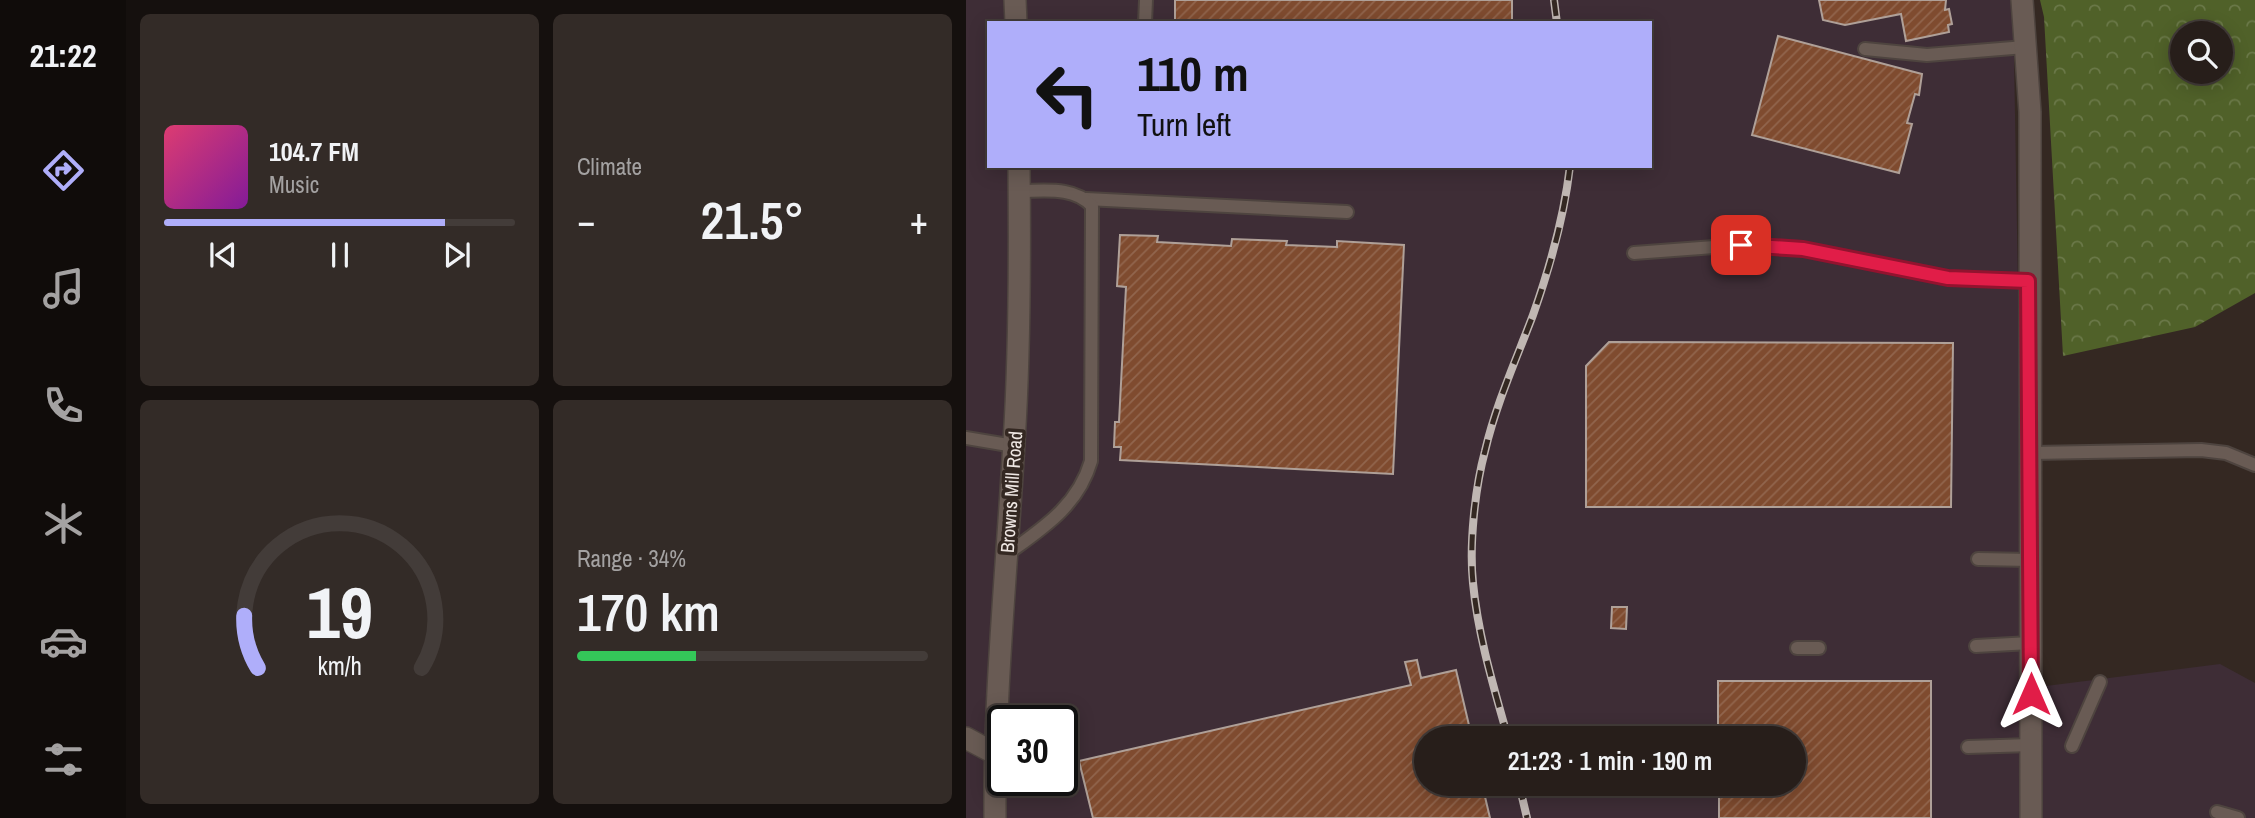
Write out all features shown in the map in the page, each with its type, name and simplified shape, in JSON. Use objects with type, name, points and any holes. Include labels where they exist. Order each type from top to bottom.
[{"type":"street","points":[[1015,0],[1016,21]]},
{"type":"street","points":[[2022,0],[2030,112],[2028,281],[2031,818]]},
{"type":"street","name":"Browns Mill Road","points":[[997,705],[1014,446],[1020,271],[1019,168]]},
{"type":"street","points":[[966,738],[987,749]]},
{"type":"street","name":"Browns Mill Road","points":[[995,796],[995,818]]},
{"type":"lane","points":[[1145,21],[1146,0]]},
{"type":"lane","points":[[1865,49],[1927,55],[2025,47]]},
{"type":"lane","points":[[1020,191],[1069,192],[1086,199],[1347,212]]},
{"type":"lane","points":[[1007,554],[1056,519],[1079,491],[1087,477],[1091,461],[1092,206],[1086,199]]},
{"type":"lane","points":[[1634,253],[1741,245],[1803,249],[1948,278],[2028,281]]},
{"type":"lane","points":[[966,438],[1014,446]]},
{"type":"lane","points":[[2029,453],[2201,450],[2226,453],[2255,465]]},
{"type":"lane","points":[[1978,559],[2030,560]]},
{"type":"lane","points":[[1976,646],[2031,643]]},
{"type":"lane","points":[[1797,648],[1819,648]]},
{"type":"lane","points":[[2072,746],[2100,682]]},
{"type":"lane","points":[[1968,747],[2031,745]]},
{"type":"lane","points":[[2217,813],[2238,818]]},
{"type":"shaded area","points":[[966,0],[2013,0],[2022,517],[2030,688],[2220,664],[2255,683],[2255,818],[966,818]]},
{"type":"green space","points":[[2040,0],[2255,0],[2255,293],[2195,327],[2063,356],[2044,17]]},
{"type":"building","points":[[1175,0],[1512,0],[1512,21],[1175,21]]},
{"type":"building","points":[[1819,0],[1946,0],[1945,10],[1949,9],[1952,24],[1948,25],[1949,32],[1906,41],[1901,14],[1845,25],[1823,20]]},
{"type":"building","points":[[1778,36],[1922,74],[1919,95],[1915,94],[1907,123],[1912,124],[1899,173],[1752,135]]},
{"type":"building","points":[[1120,235],[1158,236],[1157,242],[1231,246],[1232,239],[1287,241],[1286,245],[1337,247],[1337,241],[1404,245],[1393,474],[1120,460],[1121,447],[1114,447],[1115,422],[1119,422],[1126,287],[1117,286]]},
{"type":"building","points":[[1609,342],[1953,343],[1951,507],[1586,507],[1586,366]]},
{"type":"building","points":[[1612,607],[1627,607],[1626,629],[1611,628]]},
{"type":"building","points":[[1417,660],[1421,678],[1456,670],[1469,726],[1414,726],[1414,796],[1485,796],[1490,818],[1093,818],[1079,761],[1411,685],[1405,662]]},
{"type":"building","points":[[1718,681],[1931,681],[1931,818],[1719,818],[1719,796],[1806,796],[1806,726],[1718,726]]},
{"type":"railway","points":[[1554,0],[1557,21]]},
{"type":"railway","points":[[1505,726],[1487,662],[1475,603],[1472,552],[1478,482],[1501,399],[1533,315],[1556,242],[1570,168]]},
{"type":"railway","points":[[1522,796],[1527,818]]},
{"type":"route","points":[[1741,245],[1803,249],[1948,278],[2028,281],[2031,694]]}]
